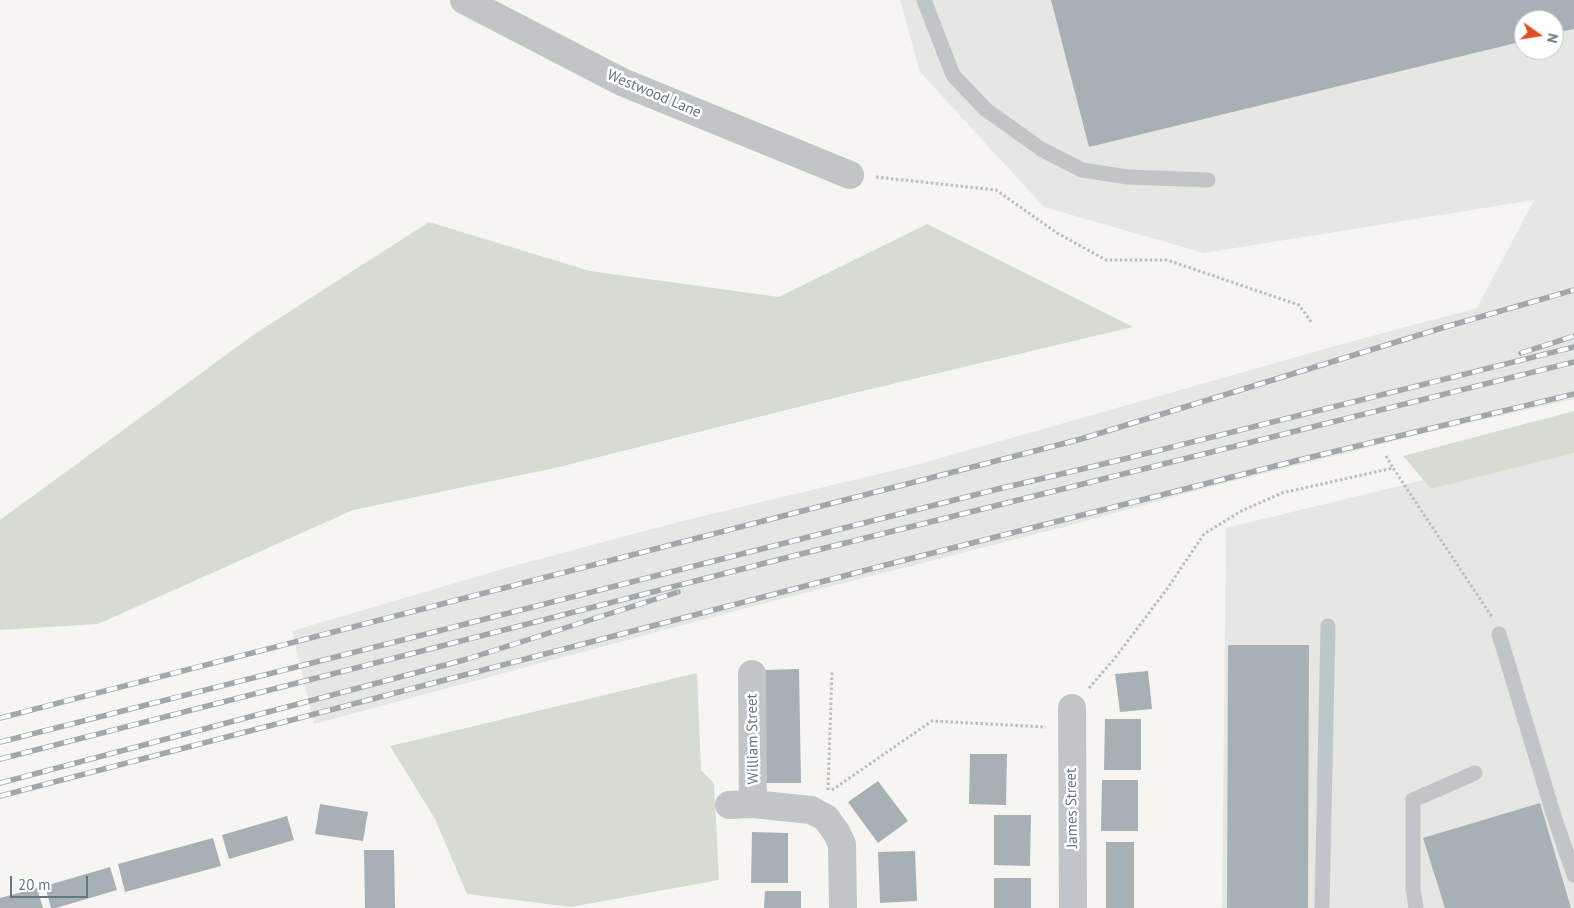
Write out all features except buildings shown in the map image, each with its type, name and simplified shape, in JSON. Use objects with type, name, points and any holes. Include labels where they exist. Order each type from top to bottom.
[{"type":"street","name":"Westwood Lane","points":[[464,0],[622,82],[850,175]]},
{"type":"street","name":"William Street","points":[[752,674],[741,805],[811,810],[826,818],[842,844],[843,908]]},
{"type":"street","name":"James Street","points":[[1071,718],[1073,908]]},
{"type":"lane","points":[[924,0],[953,75],[985,109],[1041,149],[1082,170],[1128,176],[1208,180]]},
{"type":"lane","points":[[1322,908],[1328,626]]},
{"type":"lane","points":[[1498,634],[1574,875]]},
{"type":"lane","points":[[1416,908],[1413,889],[1413,800],[1475,772]]},
{"type":"path","points":[[850,175],[996,190],[1057,233],[1106,260],[1168,260],[1299,305],[1312,323]]},
{"type":"path","points":[[1386,456],[1492,615],[1498,634]]},
{"type":"path","points":[[832,671],[828,793],[932,721],[1071,718],[1167,589],[1204,534],[1243,510],[1282,493],[1393,468]]},
{"type":"shaded area","points":[[900,0],[1574,0],[1574,399],[1434,431],[1210,487],[1075,524],[758,605],[314,724],[292,631],[506,568],[682,521],[916,465],[1342,344],[1477,308],[1534,200],[1204,253],[1044,207],[920,72]]},
{"type":"shaded area","points":[[429,222],[590,271],[779,297],[927,224],[1133,327],[850,394],[555,468],[353,510],[98,624],[0,630],[0,520],[256,333]]},
{"type":"shaded area","points":[[1574,411],[1574,453],[1431,489],[1403,456]]},
{"type":"shaded area","points":[[1574,453],[1574,908],[1222,908],[1226,528],[1448,474]]},
{"type":"shaded area","points":[[697,673],[701,770],[714,783],[719,880],[571,907],[467,894],[435,819],[390,746]]},
{"type":"railway","points":[[0,718],[1081,439],[1445,327],[1574,290]]},
{"type":"railway","points":[[1521,353],[1574,336]]},
{"type":"railway","points":[[0,742],[994,490],[1574,347]]},
{"type":"railway","points":[[0,759],[789,557],[1574,362]]},
{"type":"railway","points":[[0,796],[905,560],[1299,460],[1574,394]]},
{"type":"railway","points":[[0,783],[464,660],[678,592]]}]
